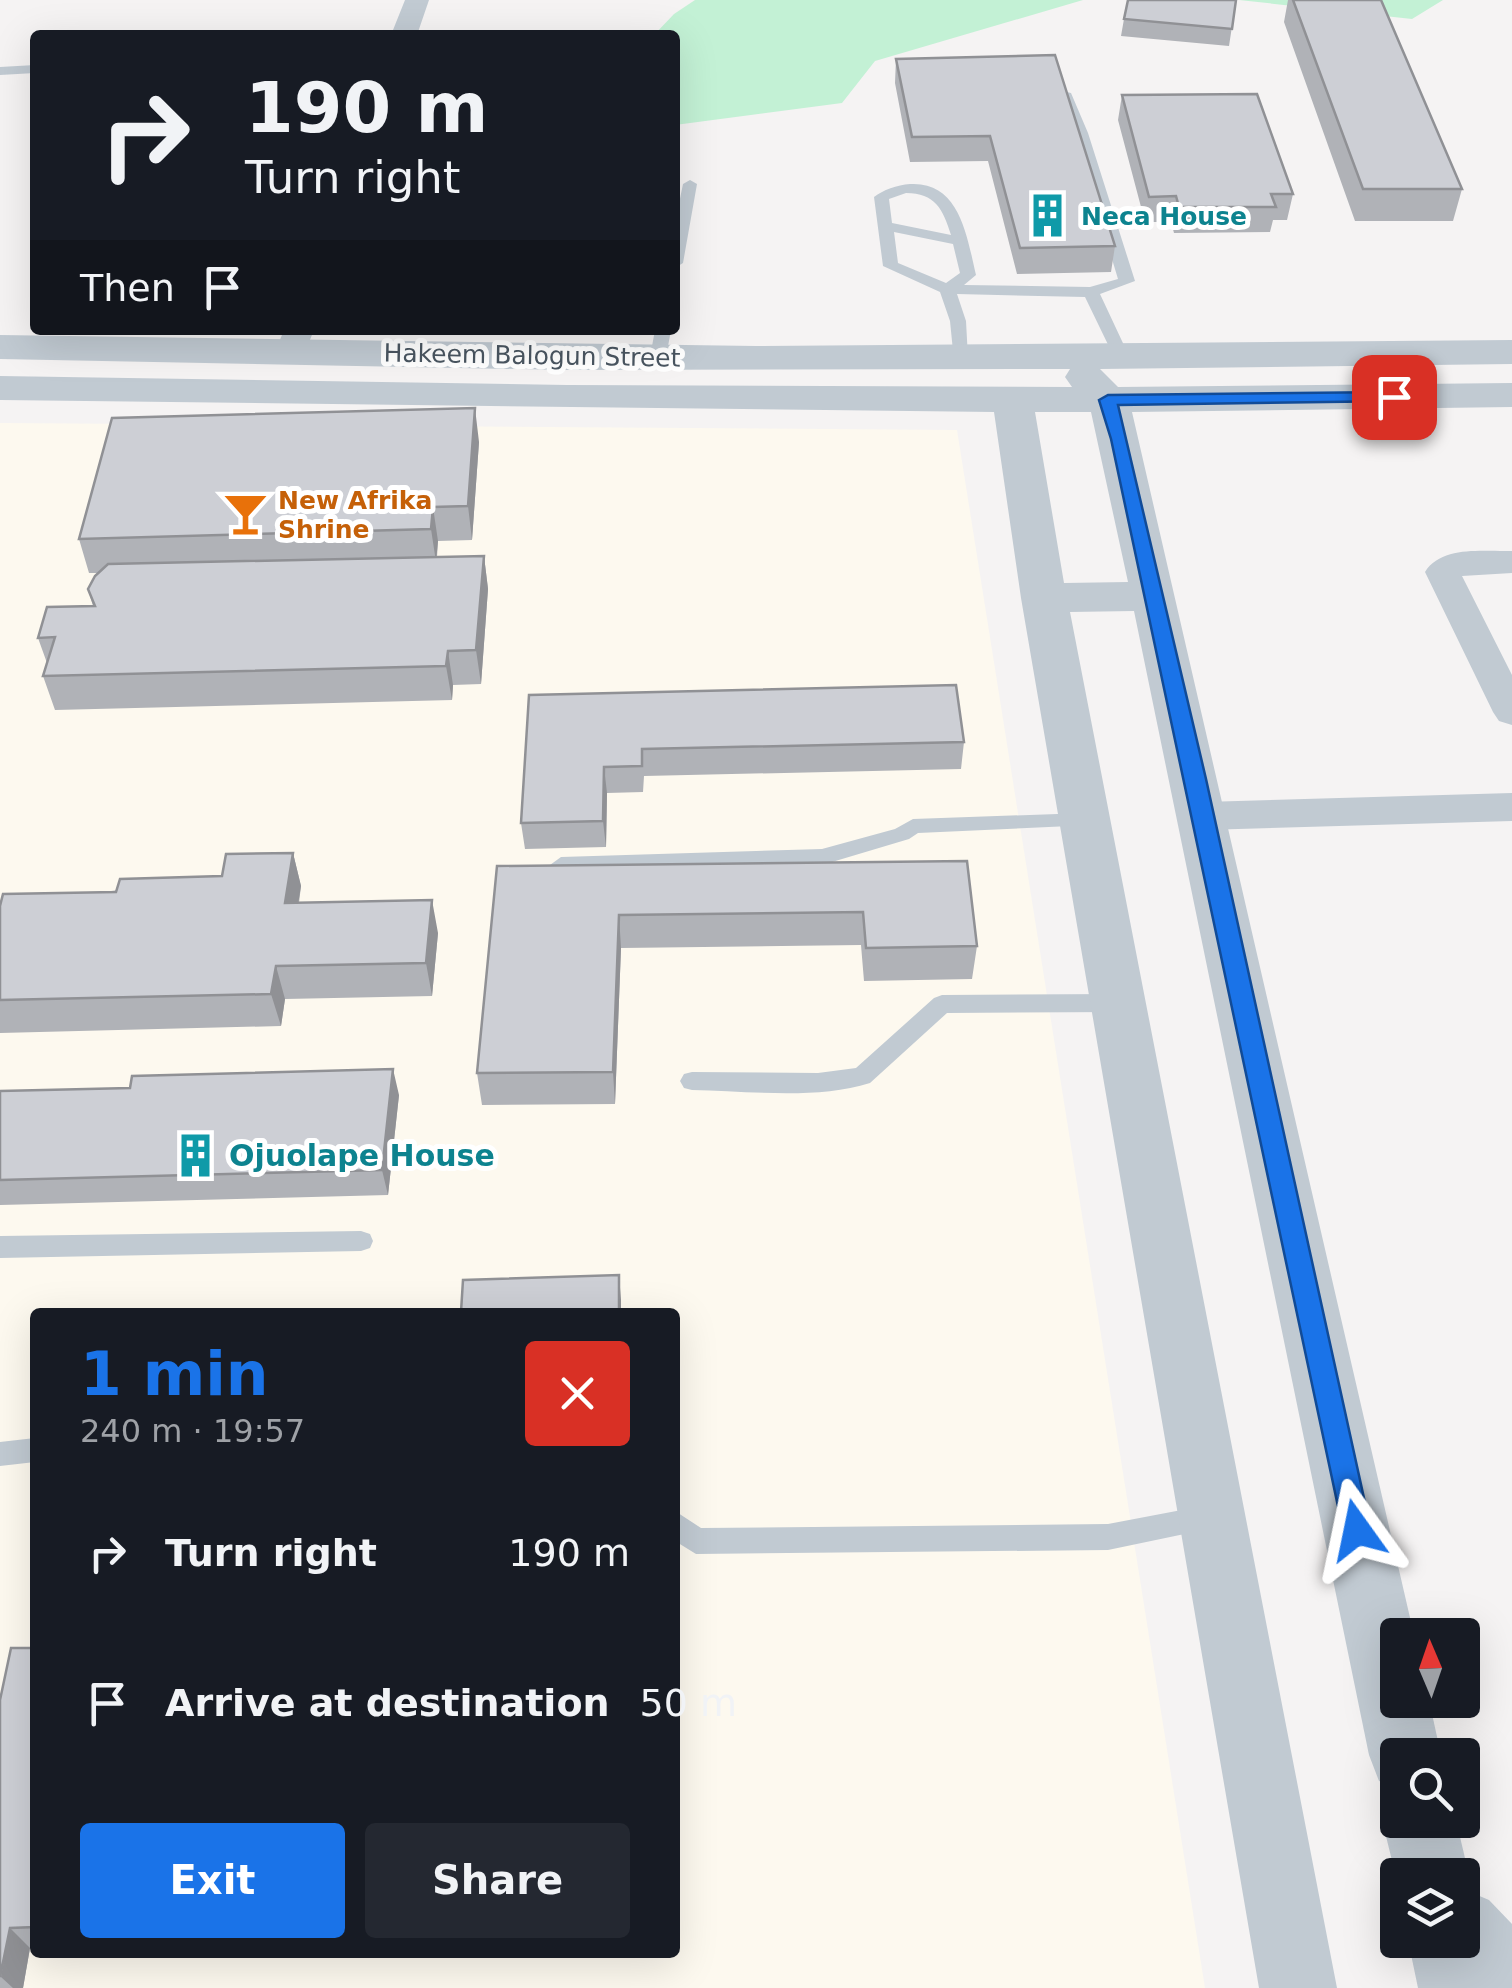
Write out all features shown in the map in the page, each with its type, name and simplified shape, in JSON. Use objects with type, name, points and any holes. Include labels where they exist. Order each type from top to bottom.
[{"type":"street","points":[[406,30],[416,0]]},
{"type":"street","name":"Hakeem Balogun Street","points":[[0,348],[295,341],[660,344],[960,358],[1064,358]]},
{"type":"street","points":[[1114,378],[1512,352]]},
{"type":"street","points":[[1298,1988],[1044,598],[1013,400],[1064,358],[1114,378],[1512,395]]},
{"type":"street","points":[[1114,378],[1154,596],[1401,1738]]},
{"type":"street","name":"Hakeem Balogun Street","points":[[0,388],[508,399],[1013,400],[1114,378]]},
{"type":"street","points":[[1512,562],[1460,563],[1442,572],[1512,712]]},
{"type":"street","points":[[1044,598],[1154,596]]},
{"type":"street","points":[[1204,816],[1512,808]]},
{"type":"street","points":[[1480,1946],[1512,1981]]},
{"type":"street","points":[[1450,1958],[1457,1988]]},
{"type":"lane","points":[[0,71],[30,70]]},
{"type":"lane","points":[[947,290],[968,274],[954,212],[943,197],[921,190],[894,191],[880,197],[891,266],[947,290],[1090,292],[1127,281],[1082,134],[1064,93]]},
{"type":"lane","points":[[680,237],[690,184]]},
{"type":"lane","points":[[885,226],[959,242]]},
{"type":"lane","points":[[947,290],[958,322],[960,358]]},
{"type":"lane","points":[[1090,292],[1114,378]]},
{"type":"lane","points":[[561,865],[822,857],[902,834],[913,826],[1085,820]]},
{"type":"lane","points":[[692,1080],[818,1082],[862,1076],[942,1004],[1120,1003]]},
{"type":"lane","points":[[0,1247],[361,1240]]},
{"type":"lane","points":[[0,1454],[30,1451]]},
{"type":"lane","points":[[680,1528],[696,1541],[1108,1537],[1212,1517]]},
{"type":"shaded area","points":[[0,423],[957,430],[1205,1988],[0,1988]]},
{"type":"green space","points":[[695,0],[1083,0],[875,61],[842,103],[680,124],[680,30],[659,30]]},
{"type":"green space","points":[[1239,0],[1443,0],[1412,19]]},
{"type":"building","points":[[1128,0],[1236,0],[1232,29],[1124,19]]},
{"type":"building","points":[[1293,0],[1381,0],[1462,189],[1363,189]]},
{"type":"building","points":[[1055,55],[1115,246],[1020,248],[990,136],[912,137],[896,59]]},
{"type":"building","points":[[1257,94],[1293,194],[1271,194],[1276,207],[1179,207],[1176,196],[1149,197],[1122,95]]},
{"type":"building","points":[[475,408],[468,506],[433,507],[431,529],[79,539],[112,418]]},
{"type":"building","points":[[484,556],[476,650],[448,651],[446,666],[43,676],[55,637],[38,638],[47,607],[95,606],[88,589],[108,564]]},
{"type":"building","points":[[956,685],[964,742],[642,749],[642,766],[604,767],[603,821],[521,823],[529,695]]},
{"type":"building","points":[[293,853],[285,903],[432,900],[426,963],[276,966],[271,994],[0,1000],[3,894],[116,892],[120,879],[222,876],[226,854]]},
{"type":"building","points":[[967,861],[977,946],[866,948],[863,912],[619,915],[613,1072],[477,1073],[497,866]]},
{"type":"building","name":"Ojuolape House","points":[[393,1069],[382,1170],[0,1180],[0,1091],[130,1088],[132,1076]]},
{"type":"building","points":[[619,1275],[619,1308],[461,1308],[463,1280]]},
{"type":"building","points":[[11,1648],[30,1648],[30,1927],[10,1928],[0,1977],[0,1700]]},
{"type":"place","name":"Neca House","points":[[1048,216]]},
{"type":"place","name":"New Afrika Shrine","points":[[245,514]]},
{"type":"place","name":"Ojuolape House","points":[[196,1156]]},
{"type":"route","points":[[1357,1530],[1196,779],[1108,400],[1394,397]]}]
